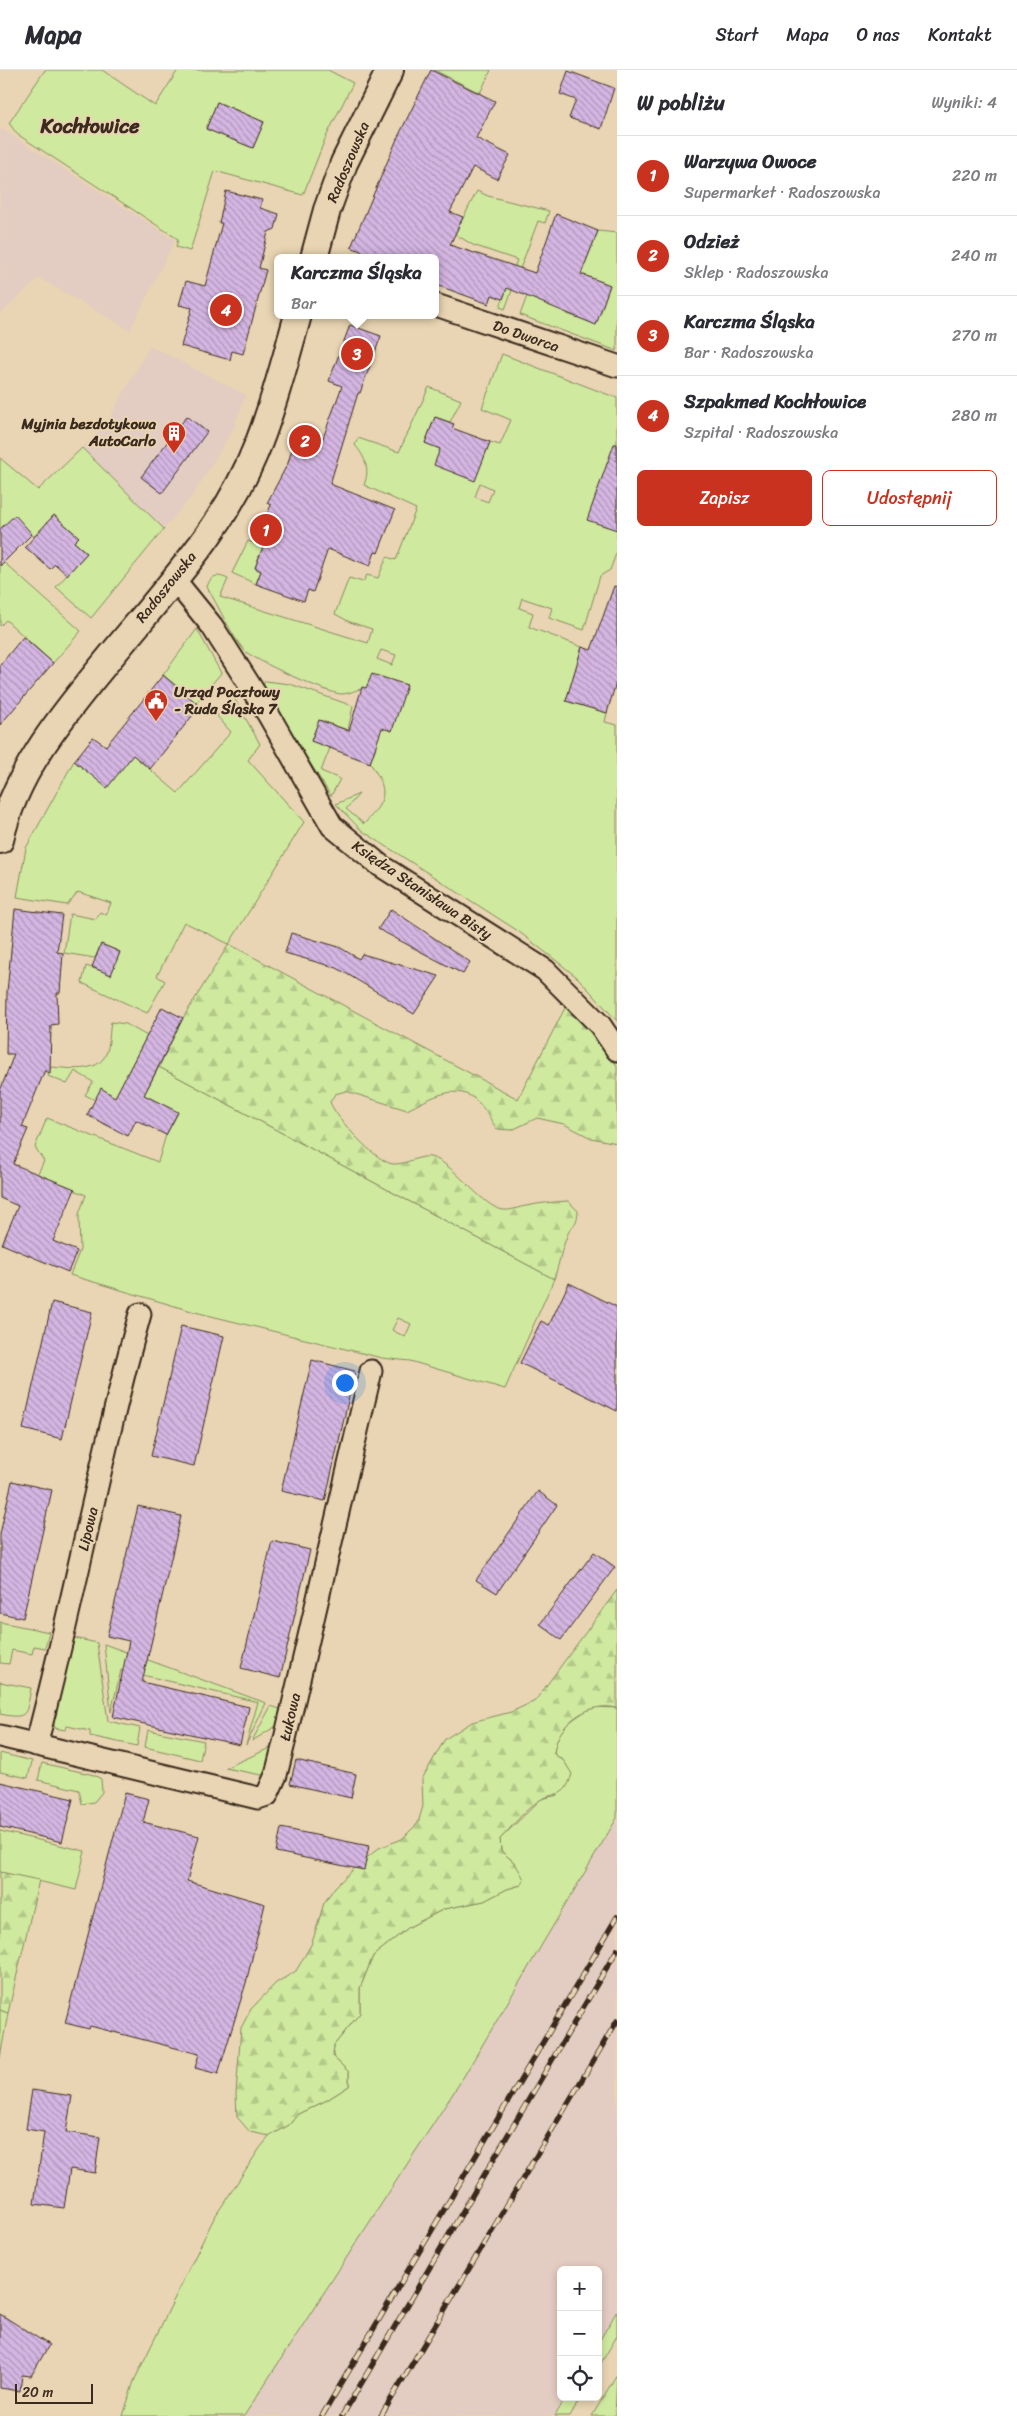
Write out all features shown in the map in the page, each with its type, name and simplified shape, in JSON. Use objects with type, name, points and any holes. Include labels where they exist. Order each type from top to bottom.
[{"type":"street","name":"Radoszowska","points":[[315,254],[327,210],[344,163],[390,70]]},
{"type":"street","name":"Do Dworca","points":[[439,306],[617,366]]},
{"type":"street","name":"Radoszowska","points":[[1,830],[18,789],[38,752],[70,706],[207,537],[243,479],[259,446],[271,411],[297,319]]},
{"type":"street","name":"Księdza Stanisława Bisty","points":[[173,578],[212,626],[268,714],[332,826],[381,866],[545,970],[600,1025],[617,1050]]},
{"type":"street","name":"Lipowa","points":[[36,1745],[74,1590],[114,1412],[140,1314]]},
{"type":"street","name":"Łukowa","points":[[0,1736],[258,1798],[267,1795],[276,1775],[285,1739],[371,1371]]},
{"type":"shaded area","points":[[0,128],[175,240],[130,330],[39,278],[0,314]]},
{"type":"shaded area","points":[[150,346],[246,395],[233,429],[195,492],[164,529],[82,448],[106,424]]},
{"type":"shaded area","points":[[617,1818],[617,2311],[602,2336],[602,2266],[557,2266],[557,2401],[564,2401],[555,2416],[244,2416],[461,2081]]},
{"type":"green space","points":[[45,70],[102,70],[155,106],[178,70],[328,70],[353,83],[325,139],[303,195],[215,171],[190,251],[176,247],[178,239],[17,134],[9,123]],"holes":[[[217,102],[264,122],[253,148],[206,129]]]},
{"type":"green space","points":[[434,70],[491,70],[480,93]]},
{"type":"green space","points":[[477,191],[488,196],[549,211],[545,223],[538,221],[505,309],[500,307],[517,260],[473,245],[455,234]]},
{"type":"green space","points":[[598,231],[617,233],[617,351],[520,315],[527,296],[568,312],[567,314],[596,324],[610,285],[581,274]]},
{"type":"green space","points":[[502,354],[617,398],[617,551],[610,570],[600,576],[584,630],[549,618],[552,608],[522,598],[519,608],[533,613],[529,627],[582,647],[566,701],[607,713],[605,722],[617,725],[617,1021],[578,978],[518,931],[361,830],[336,804],[359,794],[346,809],[364,824],[381,802],[383,789],[381,781],[370,763],[376,747],[362,742],[370,690],[362,689],[341,694],[322,688],[260,661],[244,650],[234,636],[207,587],[213,578],[218,576],[224,577],[228,579],[220,597],[368,643],[372,629],[350,622],[335,614],[349,578],[363,582],[367,575],[378,578],[387,557],[396,560],[416,509],[364,485],[367,469],[362,455],[355,445],[358,438],[399,452],[429,387],[461,400],[450,422],[435,417],[425,443],[481,465],[490,442],[500,445],[511,420],[482,408]],"holes":[[[480,483],[493,489],[488,502],[475,497]],[[381,650],[396,655],[392,665],[377,659]]]},
{"type":"green space","points":[[82,448],[164,529],[91,618],[56,587],[87,553],[74,542],[78,537],[54,515],[35,536],[0,529],[0,458],[38,490]]},
{"type":"green space","points":[[248,541],[269,549],[266,558],[259,556],[255,568],[261,571],[256,584],[232,573]]},
{"type":"green space","points":[[0,559],[81,631],[53,663],[6,620],[0,626]]},
{"type":"green space","points":[[197,629],[221,673],[196,703],[163,675]]},
{"type":"green space","points":[[265,681],[290,684],[353,706],[348,730],[319,720],[311,741],[330,748],[321,771],[340,779],[331,796],[262,687]]},
{"type":"green space","points":[[233,696],[260,744],[248,760],[304,822],[229,944],[184,922],[157,976],[165,981],[147,1013],[82,983],[86,966],[111,974],[120,952],[101,944],[95,958],[64,953],[70,914],[96,919],[100,912],[106,915],[111,903],[78,892],[67,905],[17,897],[26,848],[74,761],[133,755],[178,793],[231,732],[217,716]]},
{"type":"green space","points":[[229,944],[518,1099],[566,1006],[606,1047],[617,1066],[617,1143],[591,1138],[564,1124],[537,1118],[512,1130],[497,1129],[479,1103],[471,1096],[462,1093],[443,1094],[407,1110],[346,1091],[335,1094],[330,1102],[333,1109],[357,1138],[386,1162],[398,1164],[424,1157],[434,1158],[443,1162],[496,1208],[509,1210],[536,1204],[568,1201],[578,1211],[575,1223],[565,1241],[554,1279],[159,1067],[183,1018]]},
{"type":"green space","points":[[111,1022],[126,1024],[147,1036],[110,1107],[85,1095],[93,1082],[75,1071],[67,1084],[48,1076],[51,1067],[82,1068],[96,1065],[102,1060],[108,1047]]},
{"type":"green space","points":[[159,1067],[554,1279],[505,1389],[410,1361],[382,1358],[195,1312],[70,1275],[80,1250],[79,1214],[86,1195],[37,1175],[44,1161],[35,1147],[47,1118],[158,1162],[166,1135],[178,1113],[144,1095]],"holes":[[[398,1318],[411,1324],[405,1337],[392,1330]]]},
{"type":"green space","points":[[617,1590],[617,1708],[595,1708],[575,1717],[567,1724],[556,1743],[554,1754],[564,1761],[572,1774],[566,1788],[560,1793],[546,1797],[534,1804],[500,1839],[501,1851],[515,1863],[524,1879],[521,1885],[507,1889],[484,1901],[444,1909],[409,1927],[373,1956],[360,1988],[360,2013],[334,2045],[333,2057],[349,2072],[349,2086],[327,2100],[298,2114],[289,2125],[270,2136],[250,2132],[237,2117],[236,2094],[241,2028],[251,2009],[276,1983],[296,1971],[312,1943],[324,1903],[335,1887],[379,1848],[402,1839],[418,1823],[423,1806],[422,1779],[445,1739],[472,1722],[511,1712],[535,1701]]},
{"type":"green space","points":[[0,1622],[49,1632],[45,1648],[34,1646],[32,1654],[12,1650],[9,1664],[0,1663]]},
{"type":"green space","points":[[70,1637],[97,1643],[108,1721],[140,1728],[137,1746],[90,1736],[90,1731],[67,1726],[65,1730],[55,1728],[52,1718]]},
{"type":"green space","points":[[104,1644],[266,1703],[246,1745],[258,1702],[121,1670],[111,1712]]},
{"type":"green space","points":[[0,1682],[31,1688],[27,1709],[24,1713],[16,1716],[0,1714]]},
{"type":"green space","points":[[271,1706],[285,1711],[281,1723],[252,1741]]},
{"type":"green space","points":[[592,1707],[617,1708],[617,1818],[461,2081],[244,2416],[123,2416],[134,2381],[214,2218],[260,2148],[270,2136],[289,2125],[298,2114],[327,2100],[349,2086],[349,2072],[333,2057],[334,2045],[360,2013],[360,1988],[373,1956],[409,1927],[444,1909],[484,1901],[507,1889],[521,1885],[515,1863],[501,1851],[500,1839],[541,1799],[558,1795],[564,1761],[554,1754],[555,1745],[566,1726]]},
{"type":"green space","points":[[148,1730],[204,1741],[200,1760],[145,1747]]},
{"type":"green space","points":[[279,1744],[267,1776],[225,1768]]},
{"type":"green space","points":[[0,1753],[32,1761],[28,1778],[0,1772]]},
{"type":"green space","points":[[42,1763],[94,1775],[101,1779],[102,1792],[94,1802],[82,1804],[79,1790],[38,1780]]},
{"type":"green space","points":[[0,1831],[85,1851],[76,1890],[0,1872]]},
{"type":"green space","points":[[0,1872],[39,1880],[8,2013],[0,2010]]},
{"type":"green space","points":[[0,2010],[8,2013],[0,2058]]},
{"type":"green space","points":[[617,2311],[617,2336],[602,2361],[602,2336]]},
{"type":"green space","points":[[617,2374],[615,2416],[592,2416]]},
{"type":"green space","points":[[564,2401],[579,2401],[570,2416],[555,2416]]},
{"type":"building","points":[[431,70],[495,101],[476,138],[510,155],[497,179],[473,167],[450,212],[463,217],[450,245],[535,273],[556,214],[598,231],[581,274],[610,285],[596,325],[507,288],[503,299],[492,295],[489,304],[439,286],[439,254],[368,254],[351,247],[397,139]]},
{"type":"building","points":[[568,71],[614,88],[601,129],[569,118],[576,100],[560,94]]},
{"type":"building","points":[[217,102],[264,122],[253,148],[206,129]]},
{"type":"building","points":[[226,191],[262,200],[260,208],[279,214],[275,229],[268,232],[259,268],[266,270],[243,354],[232,351],[230,360],[181,346],[192,308],[179,305],[186,281],[205,286],[222,223],[219,223]]},
{"type":"building","points":[[350,325],[381,336],[360,393],[358,393],[330,484],[395,510],[378,553],[375,552],[370,566],[328,549],[313,592],[308,590],[304,601],[256,584],[261,571],[255,568],[267,536],[259,533],[271,505],[267,503],[288,463],[298,428],[323,438],[342,386],[329,381]]},
{"type":"building","name":"Myjnia bezdotykowa AutoCarlo","points":[[187,416],[207,432],[162,493],[141,477]]},
{"type":"building","points":[[435,417],[454,424],[452,428],[490,442],[475,481],[434,465],[440,449],[425,443]]},
{"type":"building","points":[[614,444],[617,444],[617,530],[587,520]]},
{"type":"building","points":[[15,515],[32,534],[0,566],[0,529]]},
{"type":"building","points":[[54,515],[79,537],[74,542],[87,553],[67,575],[55,564],[50,569],[25,547]]},
{"type":"building","points":[[614,586],[617,587],[617,679],[607,713],[566,701],[582,647],[591,650]]},
{"type":"building","points":[[23,637],[53,663],[0,725],[0,665]]},
{"type":"building","points":[[372,674],[407,685],[392,731],[382,728],[370,763],[311,741],[319,720],[349,731],[362,687],[366,688]]},
{"type":"building","name":"Urząd Pocztowy - Ruda Śląska 7","points":[[163,675],[200,706],[150,769],[133,755],[107,788],[74,761],[93,737],[106,746]]},
{"type":"building","points":[[15,909],[62,915],[57,952],[63,953],[60,993],[57,993],[58,1024],[51,1025],[50,1074],[45,1070],[22,1127],[28,1129],[13,1164],[75,1189],[53,1241],[77,1251],[68,1272],[2,1244],[18,1206],[0,1198],[0,1091],[14,1054],[6,1054],[7,992]]},
{"type":"building","points":[[391,909],[470,962],[463,974],[378,929]]},
{"type":"building","points":[[291,933],[339,947],[359,959],[362,954],[439,976],[414,1014],[337,968],[285,953]]},
{"type":"building","points":[[101,944],[120,952],[111,975],[92,967]]},
{"type":"building","points":[[162,1007],[183,1018],[144,1095],[178,1112],[166,1135],[136,1120],[128,1136],[87,1115],[101,1088],[115,1097]]},
{"type":"building","points":[[569,1283],[617,1307],[617,1411],[520,1363],[541,1321],[549,1325]]},
{"type":"building","points":[[52,1302],[92,1312],[62,1439],[23,1429]]},
{"type":"building","points":[[181,1326],[224,1336],[194,1466],[151,1456]]},
{"type":"building","points":[[312,1360],[355,1371],[325,1501],[281,1491]]},
{"type":"building","points":[[12,1481],[52,1490],[23,1618],[0,1613],[0,1534]]},
{"type":"building","points":[[538,1491],[557,1505],[497,1593],[476,1580]]},
{"type":"building","points":[[138,1506],[181,1516],[142,1682],[249,1707],[240,1745],[113,1717],[129,1641],[107,1636]]},
{"type":"building","points":[[272,1541],[310,1550],[280,1678],[241,1668]]},
{"type":"building","points":[[594,1552],[615,1567],[561,1640],[540,1624]]},
{"type":"building","points":[[296,1760],[356,1774],[351,1798],[290,1784]]},
{"type":"building","points":[[0,1782],[73,1799],[62,1842],[0,1827]]},
{"type":"building","points":[[125,1793],[149,1799],[143,1822],[199,1836],[187,1881],[265,1904],[246,1983],[218,2074],[195,2068],[199,2054],[90,2026],[89,2029],[65,2023]]},
{"type":"building","points":[[281,1828],[369,1846],[364,1870],[276,1852]]},
{"type":"building","points":[[32,2090],[72,2096],[66,2132],[100,2137],[95,2173],[70,2169],[64,2208],[34,2204],[44,2132],[26,2129]]},
{"type":"building","points":[[0,2314],[49,2345],[31,2376],[22,2375],[20,2391],[0,2388]]},
{"type":"railway","points":[[322,2416],[617,1917]]},
{"type":"railway","points":[[342,2416],[617,1950]]},
{"type":"railway","points":[[381,2416],[617,2021]]},
{"type":"place","name":"Szpakmed Kochłowice","points":[[226,310]]},
{"type":"place","name":"Karczma Śląska","points":[[357,354]]},
{"type":"place","name":"Odzież","points":[[305,441]]},
{"type":"place","name":"Myjnia bezdotykowa AutoCarlo","points":[[174,454]]},
{"type":"place","name":"Warzywa Owoce","points":[[266,530]]},
{"type":"place","name":"Urząd Pocztowy - Ruda Śląska 7","points":[[156,722]]},
{"type":"district","name":"Kochłowice","points":[[90,126]]}]
